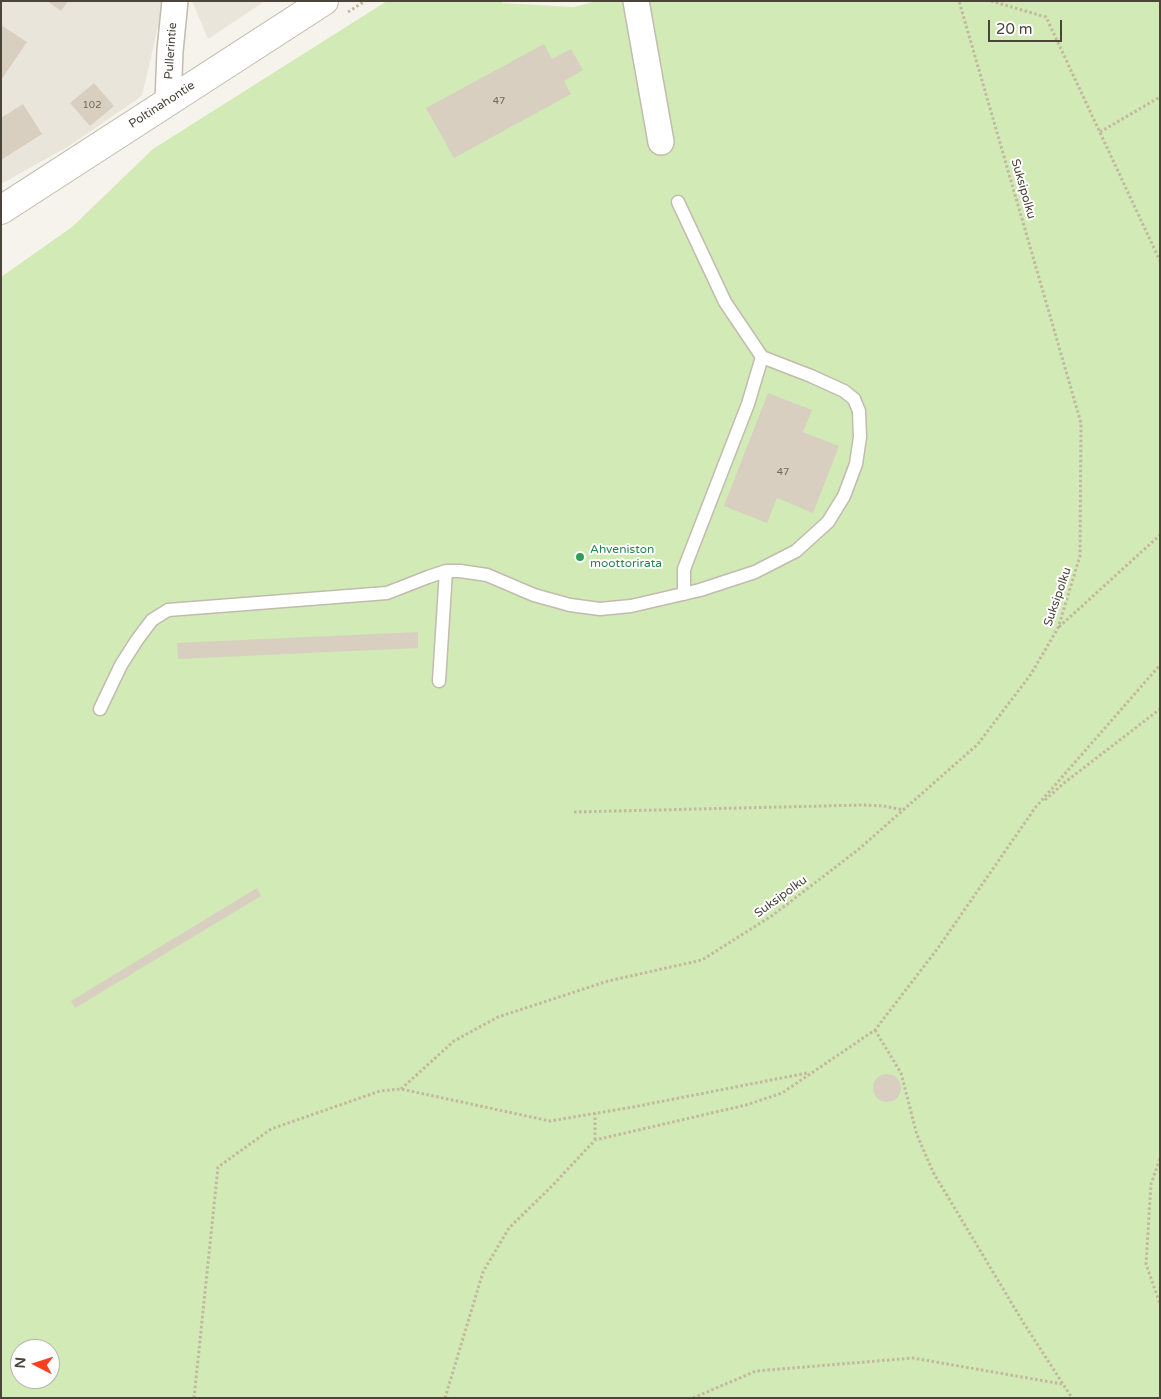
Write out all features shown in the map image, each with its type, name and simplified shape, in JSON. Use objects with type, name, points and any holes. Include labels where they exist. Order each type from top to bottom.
[{"type":"street","name":"Pullerintie","points":[[168,101],[175,1]]},
{"type":"street","name":"Poltinahontie","points":[[1,210],[324,1]]},
{"type":"street","points":[[636,1],[661,142]]},
{"type":"lane","points":[[100,709],[121,665],[137,640],[152,620],[168,610],[386,593],[446,572],[460,571],[487,575],[534,595],[570,605],[600,609],[631,606],[684,594],[755,572],[796,551],[828,522],[844,496],[856,464],[860,438],[859,411],[854,399],[844,391],[762,357],[725,302],[678,202]]},
{"type":"lane","points":[[684,594],[684,569],[748,404],[762,357]]},
{"type":"lane","points":[[439,681],[446,572]]},
{"type":"path","name":"Suksipolku","points":[[401,1089],[454,1041],[498,1017],[608,981],[702,960],[773,915],[859,849],[978,744],[1031,674],[1058,628],[1080,556],[1081,423],[959,1]]},
{"type":"path","points":[[991,1],[1046,17],[1160,262]]},
{"type":"path","points":[[1100,132],[1160,97]]},
{"type":"path","points":[[1058,628],[1160,535]]},
{"type":"path","points":[[444,1398],[483,1272],[509,1228],[554,1185],[595,1140],[746,1104],[782,1093],[875,1030],[938,948],[1035,808],[1160,665]]},
{"type":"path","points":[[1035,808],[1064,783],[1160,710]]},
{"type":"path","points":[[1154,715],[1160,714]]},
{"type":"path","points":[[574,812],[863,805],[884,806],[904,810]]},
{"type":"path","points":[[875,1030],[901,1073],[917,1135],[934,1172],[1072,1398]]},
{"type":"path","points":[[194,1398],[218,1167],[271,1129],[380,1091],[401,1089],[550,1121],[810,1073]]},
{"type":"path","points":[[595,1113],[595,1140]]},
{"type":"path","points":[[1160,1159],[1151,1184],[1146,1264],[1160,1304]]},
{"type":"path","points":[[693,1398],[756,1371],[913,1358],[1062,1384]]},
{"type":"shaded area","points":[[1,1],[164,1],[142,96],[69,146],[1,184]]},
{"type":"shaded area","points":[[192,1],[265,1],[208,39]]},
{"type":"green space","name":"Ahveniston moottorirata","points":[[387,1],[503,1],[502,3],[574,7],[597,1],[1160,1],[1160,1398],[1,1398],[1,277],[72,227],[153,149]]},
{"type":"building","points":[[47,1],[68,1],[61,11]]},
{"type":"building","points":[[1,25],[27,42],[1,80]]},
{"type":"building","points":[[544,44],[552,59],[571,49],[583,70],[564,81],[571,94],[454,158],[426,108]]},
{"type":"building","points":[[94,83],[114,106],[90,126],[70,103]]},
{"type":"building","points":[[23,104],[42,134],[1,160],[1,118]]},
{"type":"building","points":[[768,393],[812,410],[803,432],[839,446],[813,513],[777,498],[767,523],[724,506]]},
{"type":"building","points":[[418,632],[418,648],[178,659],[177,643]]},
{"type":"building","points":[[257,888],[261,896],[75,1008],[71,1001]]},
{"type":"building","points":[[887,1074],[897,1078],[901,1088],[897,1098],[887,1102],[877,1098],[873,1088],[877,1078]]},
{"type":"place","name":"Ahveniston moottorirata","points":[[580,557]]}]
